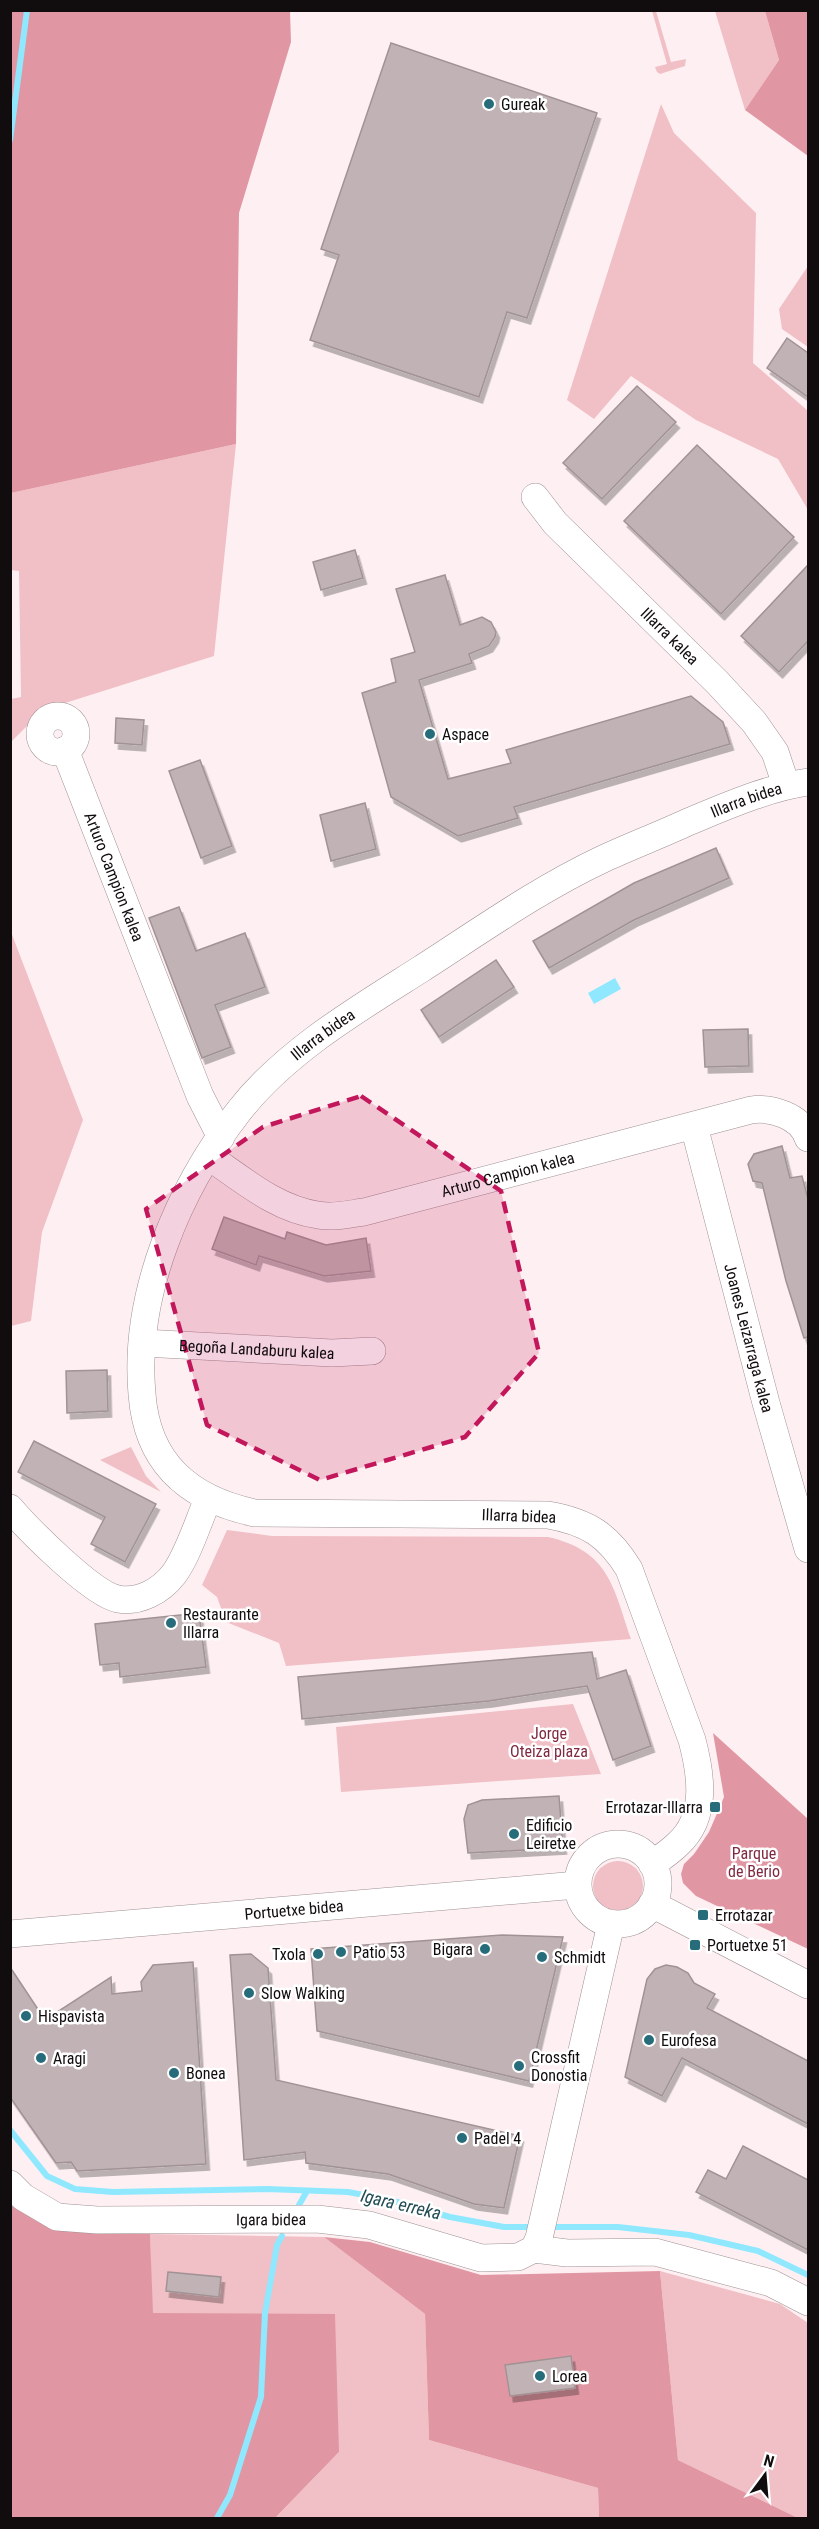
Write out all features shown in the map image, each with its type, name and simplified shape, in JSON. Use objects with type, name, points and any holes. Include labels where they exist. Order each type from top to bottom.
[{"type":"street","name":"Illarra kalea","points":[[535,497],[555,523],[717,682],[754,722],[797,784]]},
{"type":"street","name":"Arturo Campion kalea","points":[[65,750],[200,1096],[215,1146],[275,1202],[320,1216],[364,1212],[764,1108],[793,1120],[806,1131],[808,1138]]},
{"type":"street","name":"Illarra bidea","points":[[652,1864],[680,1843],[691,1827],[699,1807],[700,1769],[692,1740],[629,1569],[617,1551],[601,1534],[585,1524],[548,1515],[255,1513],[231,1508],[207,1499],[164,1462],[152,1441],[143,1413],[140,1380],[143,1343],[156,1267],[170,1229],[188,1191],[240,1110],[259,1089],[301,1052],[345,1019],[502,915],[602,859],[718,810],[797,784]]},
{"type":"street","name":"Joanes Leizarraga kalea","points":[[694,1126],[763,1392],[808,1549]]},
{"type":"street","name":"Begoña Landaburu kalea","points":[[143,1343],[332,1353],[372,1351]]},
{"type":"street","points":[[10,1508],[100,1592],[118,1599],[136,1599],[147,1596],[174,1573],[207,1499]]},
{"type":"street","points":[[607,1846],[633,1847],[644,1854],[652,1864],[657,1884],[652,1904],[645,1914],[635,1920],[623,1924],[611,1924],[591,1914],[579,1895],[579,1872],[595,1851],[607,1846]]},
{"type":"street","name":"Portuetxe bidea","points":[[10,1934],[578,1885]]},
{"type":"street","points":[[652,1904],[808,1985]]},
{"type":"street","points":[[537,2243],[611,1924]]},
{"type":"street","name":"Igara bidea","points":[[10,2184],[23,2197],[57,2217],[97,2220],[317,2219],[369,2225],[480,2258],[518,2257],[537,2243],[567,2253],[655,2252],[771,2283],[808,2302]]},
{"type":"highlighted area","points":[[361,1096],[501,1191],[539,1353],[465,1437],[320,1480],[207,1425],[146,1209],[263,1127]]},
{"type":"green space","points":[[10,11],[290,11],[291,42],[239,213],[236,444],[11,493]]},
{"type":"green space","points":[[652,11],[656,11],[671,62],[686,59],[685,66],[660,74],[657,72],[655,67],[667,64]]},
{"type":"green space","points":[[715,11],[765,11],[779,60],[745,110]]},
{"type":"green space","points":[[765,11],[808,11],[808,156],[745,110],[779,60]]},
{"type":"green space","points":[[661,104],[674,133],[756,213],[753,363],[808,411],[808,510],[778,459],[696,420],[631,376],[594,419],[567,400]]},
{"type":"green space","points":[[808,266],[808,347],[782,329],[779,309]]},
{"type":"green space","points":[[236,444],[214,656],[43,710],[11,742],[11,699],[21,697],[19,571],[11,570],[11,493]]},
{"type":"green space","points":[[11,932],[83,1120],[42,1232],[31,1321],[11,1326]]},
{"type":"green space","points":[[131,1447],[146,1476],[161,1492],[100,1460]]},
{"type":"green space","points":[[227,1530],[272,1536],[548,1537],[584,1551],[606,1573],[631,1639],[286,1666],[279,1643],[226,1622],[217,1597],[202,1585]]},
{"type":"green space","name":"Jorge Oteiza plaza","points":[[573,1704],[601,1774],[341,1792],[336,1727]]},
{"type":"green space","name":"Parque de Berio","points":[[713,1733],[808,1819],[808,1949],[696,1896],[683,1883],[681,1874],[684,1864],[709,1832],[724,1797]]},
{"type":"green space","points":[[618,1861],[627,1863],[638,1872],[643,1886],[641,1895],[632,1906],[618,1911],[609,1909],[598,1900],[593,1886],[595,1877],[604,1866]]},
{"type":"green space","points":[[10,2205],[53,2230],[150,2234],[153,2313],[335,2314],[339,2452],[275,2518],[11,2518]]},
{"type":"green space","points":[[150,2234],[324,2237],[425,2314],[429,2440],[598,2488],[599,2518],[275,2518],[339,2452],[152,2313]]},
{"type":"green space","points":[[324,2237],[370,2242],[481,2275],[660,2271],[678,2460],[798,2518],[599,2518],[598,2488],[429,2440],[425,2314]]},
{"type":"green space","points":[[660,2271],[780,2304],[808,2323],[808,2518],[798,2518],[678,2460]]},
{"type":"water","points":[[615,978],[621,989],[594,1004],[588,993]]},
{"type":"building","points":[[391,43],[597,113],[527,318],[507,312],[479,397],[310,340],[339,255],[321,249]]},
{"type":"building","points":[[787,338],[808,353],[808,397],[767,368]]},
{"type":"building","points":[[637,386],[676,422],[602,499],[563,463]]},
{"type":"building","points":[[697,445],[794,537],[721,614],[624,521]]},
{"type":"building","points":[[355,550],[363,578],[321,590],[313,562]]},
{"type":"building","points":[[808,565],[808,641],[779,672],[741,636]]},
{"type":"building","points":[[445,575],[460,625],[482,617],[491,622],[496,632],[489,646],[469,654],[472,663],[419,680],[448,779],[511,763],[506,750],[691,696],[723,722],[730,744],[514,807],[518,818],[458,836],[391,797],[362,693],[396,682],[391,659],[415,652],[396,589]]},
{"type":"building","points":[[116,718],[144,720],[142,745],[115,743]]},
{"type":"building","points":[[200,760],[232,846],[201,858],[169,771]]},
{"type":"building","points":[[365,803],[376,849],[331,861],[320,815]]},
{"type":"building","points":[[716,848],[729,878],[634,920],[549,968],[533,941],[634,883]]},
{"type":"building","points":[[179,907],[196,951],[245,933],[265,987],[215,1005],[231,1047],[202,1058],[149,918]]},
{"type":"building","points":[[496,960],[514,987],[439,1037],[421,1010]]},
{"type":"building","points":[[748,1029],[749,1066],[705,1067],[703,1030]]},
{"type":"building","points":[[782,1146],[790,1178],[802,1176],[808,1199],[808,1337],[804,1338],[786,1281],[762,1183],[753,1181],[748,1164],[754,1154]]},
{"type":"building","points":[[224,1217],[285,1239],[287,1232],[326,1245],[366,1238],[371,1271],[324,1276],[259,1256],[256,1265],[212,1249]]},
{"type":"building","points":[[107,1370],[108,1411],[67,1413],[66,1371]]},
{"type":"building","points":[[34,1441],[156,1504],[125,1562],[91,1544],[105,1517],[18,1472]]},
{"type":"building","points":[[199,1613],[206,1667],[120,1677],[119,1663],[100,1665],[95,1624]]},
{"type":"building","points":[[592,1652],[597,1679],[626,1670],[651,1746],[613,1760],[587,1686],[489,1701],[302,1719],[298,1677]]},
{"type":"building","name":"Edificio Leiretxe","points":[[559,1796],[563,1848],[468,1853],[464,1819],[468,1805],[482,1800]]},
{"type":"building","points":[[502,1935],[563,1937],[529,2081],[317,2031],[311,1949]]},
{"type":"building","points":[[251,1954],[268,1968],[276,2080],[520,2136],[504,2208],[474,2204],[388,2174],[306,2163],[305,2152],[244,2160],[230,1955]]},
{"type":"building","points":[[193,1962],[206,2164],[77,2171],[71,2162],[56,2163],[10,2097],[10,1967],[45,2020],[111,1977],[112,1994],[142,1991],[141,1982],[153,1965]]},
{"type":"building","points":[[666,1965],[677,1967],[688,1973],[694,1983],[715,1994],[707,2008],[808,2061],[808,2124],[682,2058],[662,2096],[625,2077],[647,1979],[655,1969]]},
{"type":"building","points":[[743,2146],[808,2180],[808,2250],[696,2192],[708,2170],[726,2179]]},
{"type":"building","points":[[168,2272],[221,2277],[219,2297],[166,2291]]},
{"type":"building","name":"Lorea","points":[[571,2356],[575,2388],[510,2396],[505,2365]]},
{"type":"waterway","points":[[10,140],[27,10]]},
{"type":"waterway","name":"Igara erreka","points":[[10,2130],[47,2176],[75,2189],[113,2192],[267,2189],[348,2192],[390,2200],[450,2217],[504,2227],[536,2227]]},
{"type":"waterway","points":[[299,2205],[307,2191]]},
{"type":"waterway","name":"Igara erreka","points":[[549,2227],[618,2227],[689,2235],[758,2251],[808,2275]]},
{"type":"waterway","points":[[217,2518],[230,2495],[261,2397],[265,2313],[277,2245],[282,2236]]},
{"type":"place","name":"Gureak","points":[[489,104]]},
{"type":"place","name":"Aspace","points":[[430,734]]},
{"type":"place","name":"Restaurante Illarra","points":[[171,1623]]},
{"type":"place","name":"Errotazar-Illarra","points":[[715,1807]]},
{"type":"place","name":"Edificio Leiretxe","points":[[514,1834]]},
{"type":"place","name":"Errotazar","points":[[703,1915]]},
{"type":"place","name":"Portuetxe 51","points":[[695,1945]]},
{"type":"place","name":"Bigara","points":[[485,1949]]},
{"type":"place","name":"Patio 53","points":[[341,1952]]},
{"type":"place","name":"Txola","points":[[318,1954]]},
{"type":"place","name":"Schmidt","points":[[542,1957]]},
{"type":"place","name":"Slow Walking","points":[[249,1993]]},
{"type":"place","name":"Hispavista","points":[[26,2016]]},
{"type":"place","name":"Eurofesa","points":[[649,2040]]},
{"type":"place","name":"Aragi","points":[[41,2058]]},
{"type":"place","name":"Crossfit Donostia","points":[[519,2066]]},
{"type":"place","name":"Bonea","points":[[174,2073]]},
{"type":"place","name":"Padel 4","points":[[462,2138]]},
{"type":"place","name":"Lorea","points":[[540,2376]]}]
